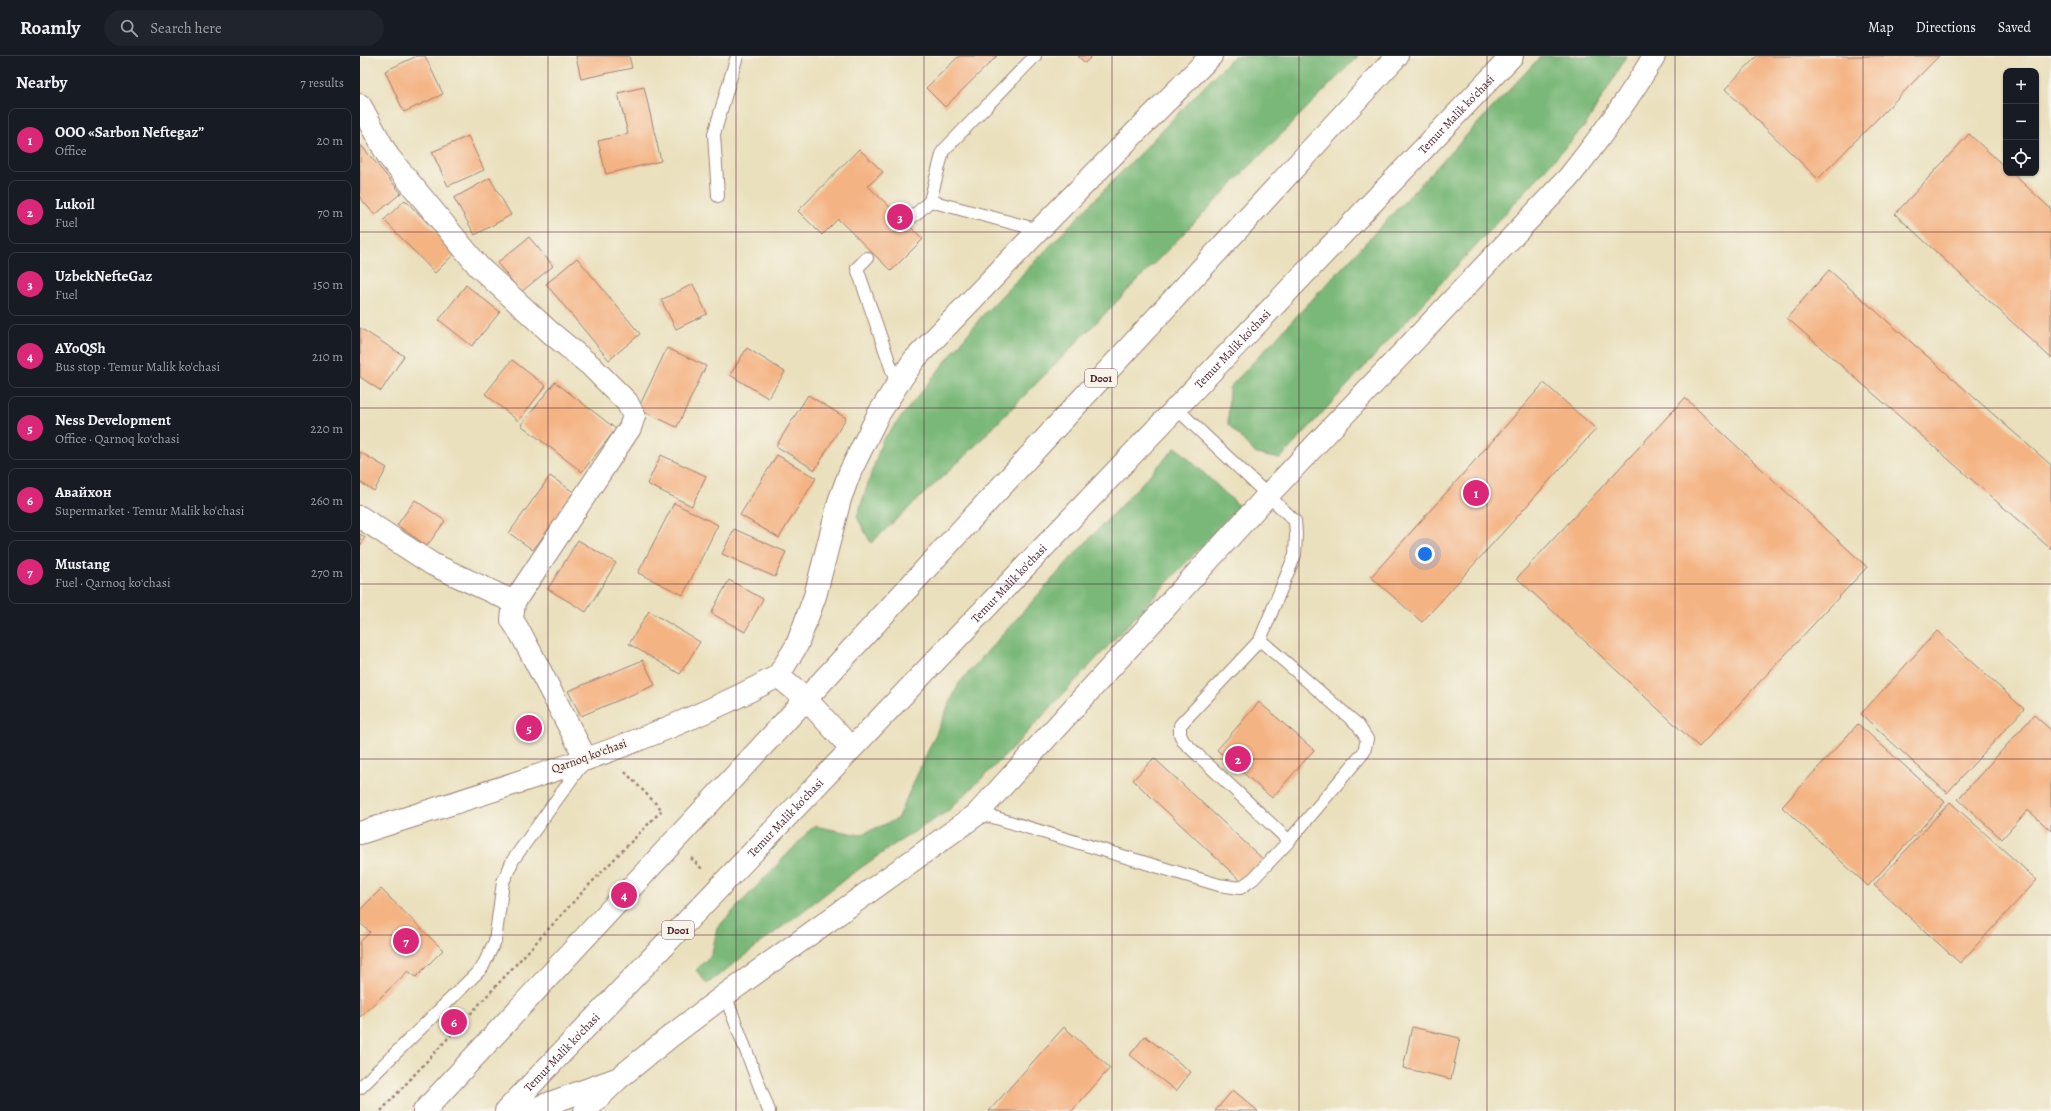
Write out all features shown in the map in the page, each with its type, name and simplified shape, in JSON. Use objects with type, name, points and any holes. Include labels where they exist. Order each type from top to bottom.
[{"type":"main road","points":[[852,748],[806,700],[778,676],[797,645],[815,596],[840,499],[850,472],[878,415],[914,360],[1039,230],[1211,56]]},
{"type":"main road","name":"D001","points":[[424,1111],[806,700],[1397,56]]},
{"type":"main road","name":"Temur Malik ko'chasi","points":[[506,1111],[1512,56]]},
{"type":"main road","points":[[585,1111],[620,1078],[671,1036],[725,995],[976,815],[1268,494],[1569,177],[1606,131],[1654,56]]},
{"type":"main road","points":[[362,115],[388,156],[479,267],[590,365],[627,402],[634,416],[630,428],[514,602],[512,620],[521,634],[586,759]]},
{"type":"main road","points":[[360,517],[432,564],[514,602]]},
{"type":"main road","name":"Qarnoq koʻchasi","points":[[360,833],[586,759],[730,702],[778,676]]},
{"type":"main road","points":[[528,1111],[620,1078]]},
{"type":"lane","points":[[718,196],[714,134],[737,56]]},
{"type":"lane","points":[[914,216],[930,202],[943,151],[1034,56]]},
{"type":"lane","points":[[930,202],[1039,230]]},
{"type":"lane","points":[[867,258],[857,268],[897,385]]},
{"type":"lane","points":[[1177,409],[1268,494],[1294,521],[1296,534],[1295,555],[1260,640],[1180,725],[1180,734],[1183,741],[1289,841]]},
{"type":"lane","points":[[976,815],[992,816],[1197,879],[1240,888],[1253,879],[1289,841],[1364,752],[1367,740],[1358,726],[1260,640]]},
{"type":"lane","points":[[360,1088],[482,968],[495,941],[503,882],[512,860],[586,759]]},
{"type":"lane","points":[[725,995],[769,1111]]},
{"type":"path","points":[[381,1111],[588,886],[662,810],[622,768],[614,748]]},
{"type":"green space","points":[[1234,56],[1358,56],[966,455],[871,543],[857,517],[882,441],[982,316]]},
{"type":"green space","points":[[1541,56],[1627,56],[1585,126],[1280,459],[1256,454],[1228,424],[1229,388]]},
{"type":"green space","points":[[1176,447],[1239,506],[1010,751],[948,811],[895,844],[849,876],[707,984],[696,970],[712,954],[717,928],[814,826],[860,835],[897,819],[959,683],[1073,556]]},
{"type":"building","points":[[417,56],[425,56],[443,94],[404,112],[385,71]]},
{"type":"building","points":[[576,56],[629,56],[632,68],[581,79]]},
{"type":"building","points":[[959,56],[997,56],[945,107],[926,88]]},
{"type":"building","points":[[1078,56],[1092,56],[1085,63]]},
{"type":"building","points":[[1757,56],[1939,56],[1818,179],[1725,89]]},
{"type":"building","points":[[644,87],[661,161],[606,174],[598,141],[628,134],[618,93]]},
{"type":"building","points":[[1969,134],[2003,165],[2003,176],[2015,176],[2051,209],[2051,358],[1895,214]]},
{"type":"building","points":[[468,136],[484,170],[448,186],[432,152]]},
{"type":"building","points":[[360,144],[401,193],[375,215],[360,198]]},
{"type":"building","points":[[859,149],[883,172],[868,186],[923,239],[891,271],[838,219],[822,235],[798,211]]},
{"type":"building","points":[[490,178],[511,215],[475,235],[454,198]]},
{"type":"building","points":[[405,200],[456,252],[435,273],[384,220]]},
{"type":"building","points":[[529,237],[553,266],[521,292],[497,263]]},
{"type":"building","points":[[577,258],[640,334],[609,360],[546,284]]},
{"type":"building","points":[[1829,270],[2051,465],[2051,549],[1787,318]]},
{"type":"building","points":[[693,284],[707,314],[676,329],[661,300]]},
{"type":"building","points":[[466,285],[500,312],[472,346],[439,320]]},
{"type":"building","points":[[360,328],[404,356],[381,391],[360,377]]},
{"type":"building","points":[[667,348],[706,366],[677,427],[638,409]]},
{"type":"building","points":[[747,348],[785,372],[768,398],[730,375]]},
{"type":"building","points":[[512,360],[546,386],[518,421],[485,394]]},
{"type":"building","points":[[555,382],[616,429],[582,472],[521,425]]},
{"type":"building","points":[[1544,383],[1596,429],[1422,622],[1371,577]]},
{"type":"building","points":[[808,395],[846,418],[815,470],[776,446]]},
{"type":"building","points":[[1685,398],[1867,567],[1699,747],[1517,578]]},
{"type":"building","points":[[360,452],[387,468],[374,491],[360,482]]},
{"type":"building","points":[[661,455],[706,476],[692,506],[647,484]]},
{"type":"building","points":[[777,455],[816,478],[779,538],[740,515]]},
{"type":"building","points":[[550,476],[575,493],[533,550],[509,533]]},
{"type":"building","points":[[415,500],[445,521],[427,546],[397,525]]},
{"type":"building","points":[[674,503],[718,525],[683,595],[638,573]]},
{"type":"building","points":[[734,529],[786,552],[775,577],[722,554]]},
{"type":"building","points":[[360,534],[365,537],[360,546]]},
{"type":"building","points":[[578,540],[616,563],[586,612],[548,589]]},
{"type":"building","points":[[729,580],[763,599],[745,632],[711,613]]},
{"type":"building","points":[[649,611],[700,642],[680,674],[629,644]]},
{"type":"building","points":[[1937,631],[2024,709],[1947,793],[1861,714]]},
{"type":"building","points":[[643,660],[655,685],[581,716],[568,691]]},
{"type":"building","points":[[1259,702],[1314,750],[1272,798],[1217,750]]},
{"type":"building","points":[[2034,715],[2051,730],[2051,831],[2028,810],[2002,839],[1958,799]]},
{"type":"building","points":[[1858,724],[1945,802],[1868,886],[1782,807]]},
{"type":"building","points":[[1154,758],[1265,861],[1244,884],[1133,780]]},
{"type":"building","points":[[1950,802],[2037,880],[1960,963],[1874,885]]},
{"type":"building","points":[[381,889],[443,950],[416,977],[408,971],[360,1017],[360,942],[370,932],[360,923],[360,910]]},
{"type":"building","points":[[1064,1027],[1110,1068],[1072,1111],[989,1111]]},
{"type":"building","points":[[1412,1027],[1460,1038],[1451,1079],[1403,1068]]},
{"type":"building","points":[[1145,1036],[1191,1072],[1176,1091],[1130,1055]]},
{"type":"building","points":[[1233,1090],[1258,1111],[1215,1111]]},
{"type":"place","name":"UzbekNefteGaz","points":[[900,217]]},
{"type":"place","name":"ООО «Sarbon Neftegaz”","points":[[1476,493]]},
{"type":"place","name":"Ness Development","points":[[529,728]]},
{"type":"place","name":"Lukoil","points":[[1238,759]]},
{"type":"place","name":"AYoQSh","points":[[624,895]]},
{"type":"place","name":"Mustang","points":[[406,941]]},
{"type":"place","name":"Авайхон","points":[[454,1022]]}]
